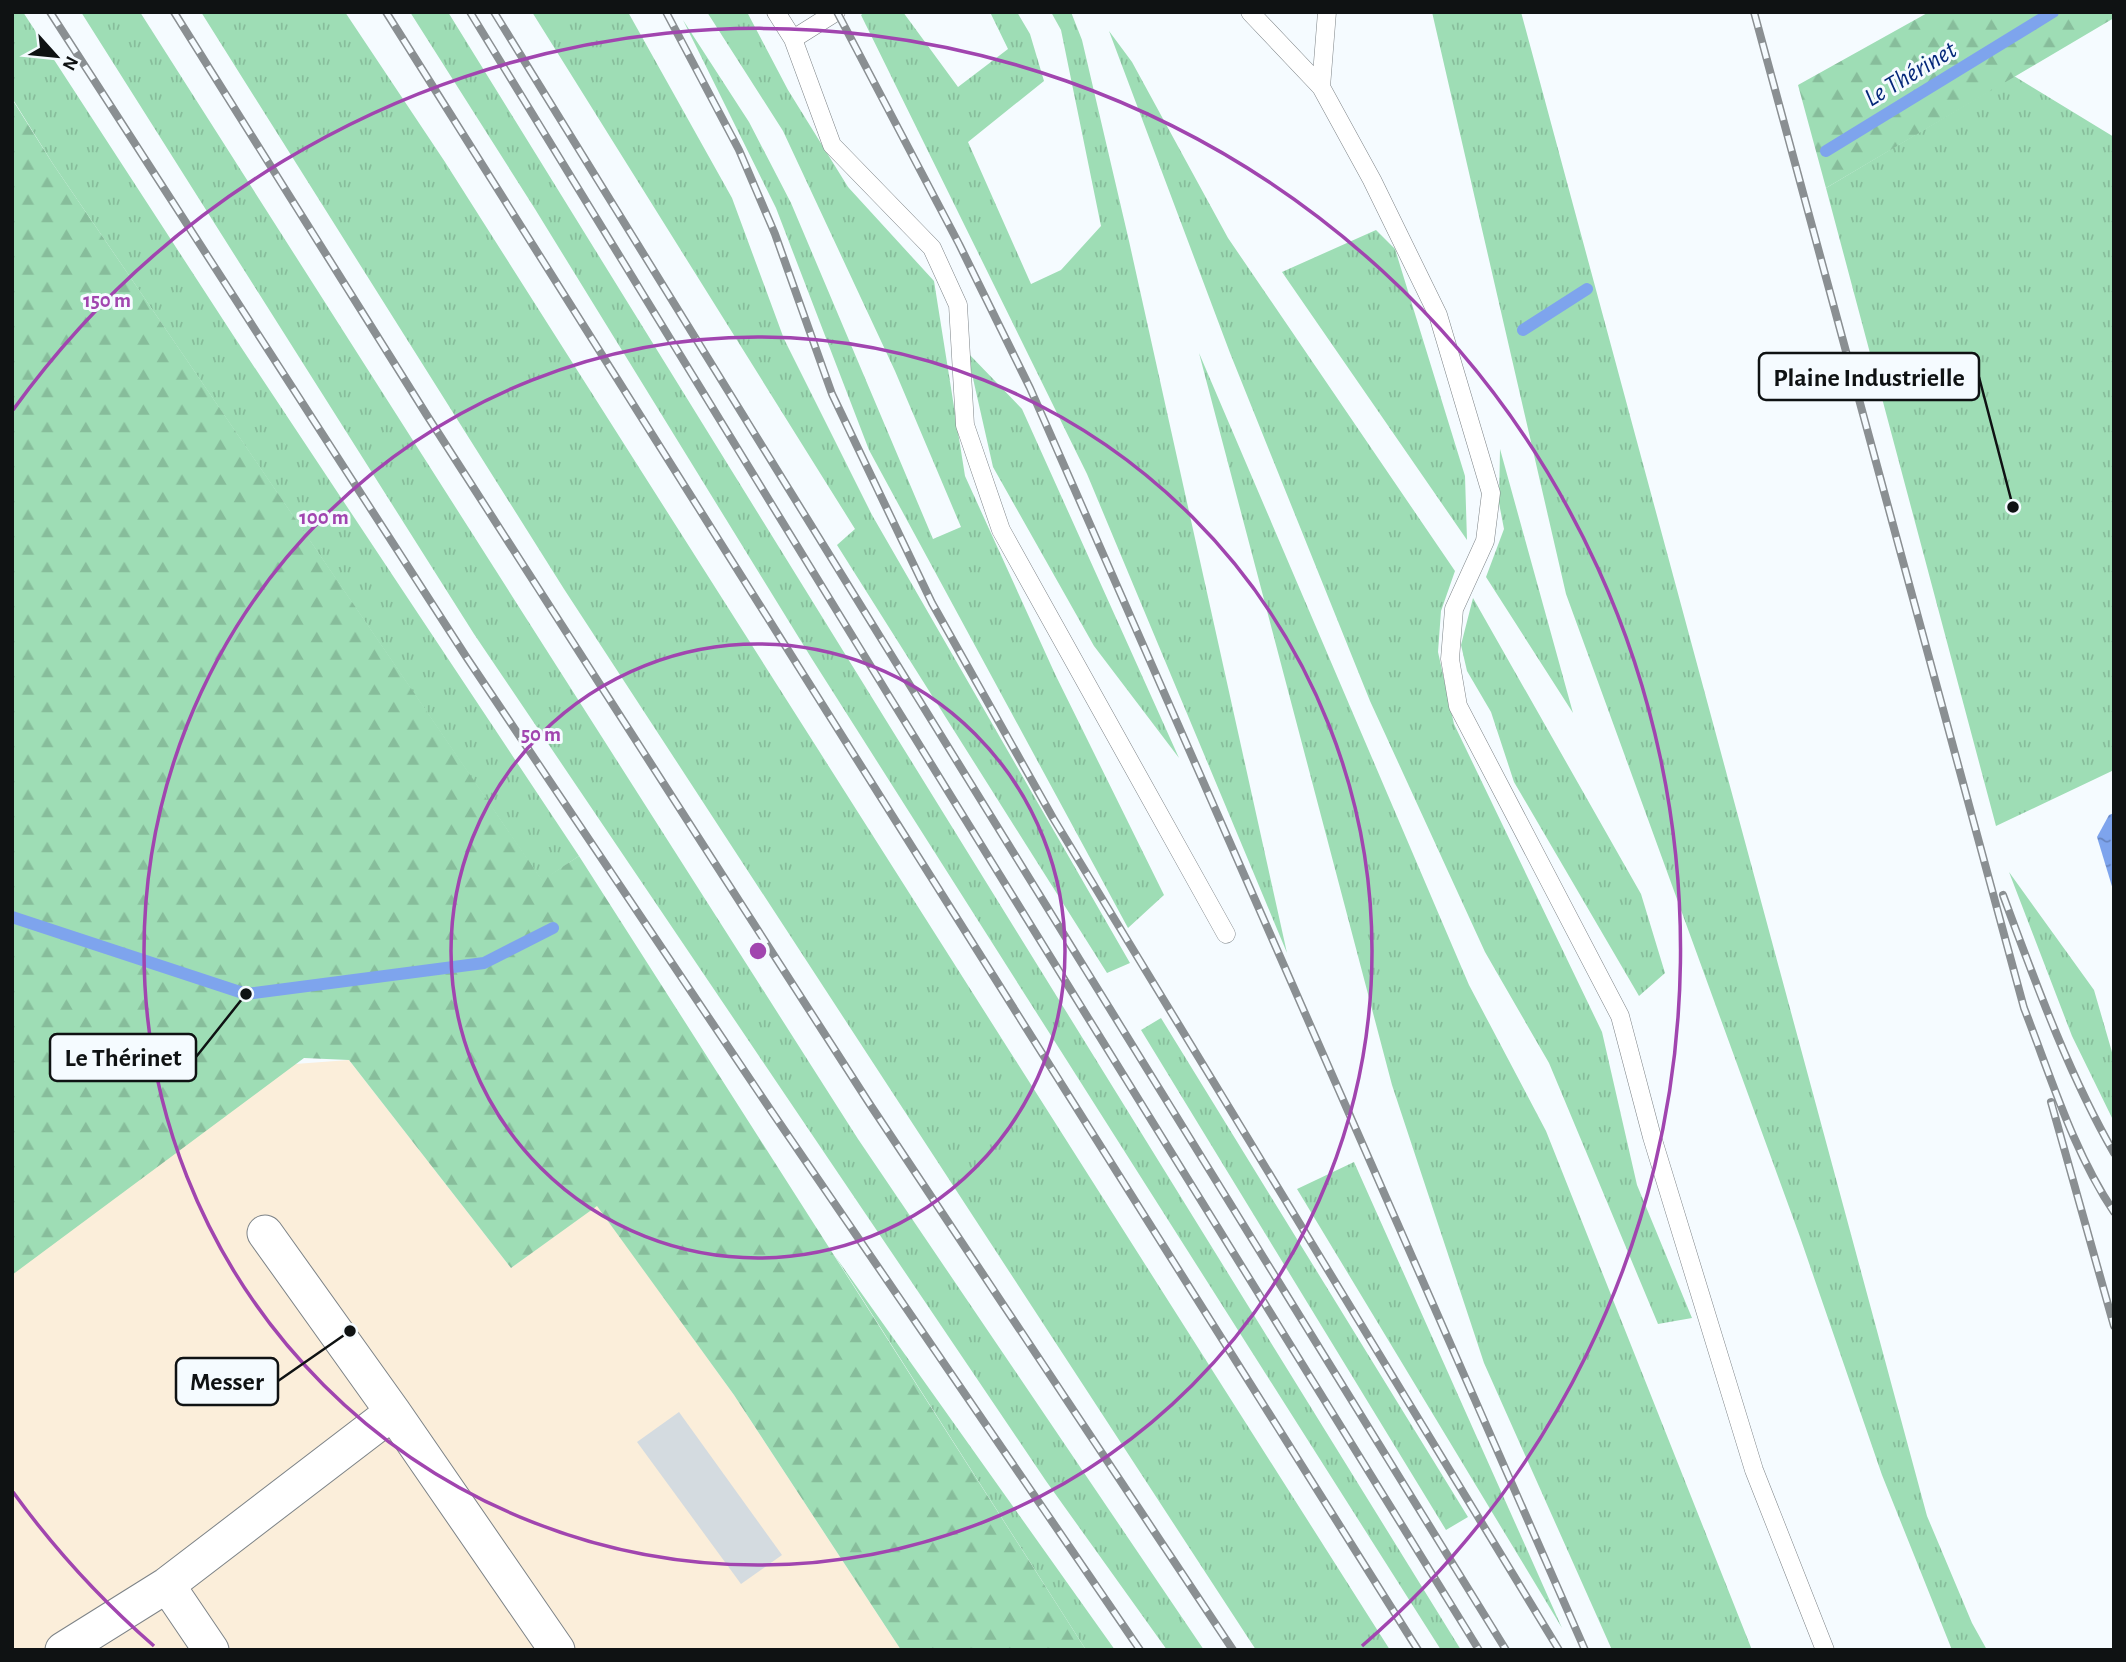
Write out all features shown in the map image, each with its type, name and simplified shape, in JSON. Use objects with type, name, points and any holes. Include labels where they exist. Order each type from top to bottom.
[{"type":"street","points":[[265,1233],[393,1412],[557,1650]]},
{"type":"street","points":[[63,1650],[167,1585],[393,1412]]},
{"type":"street","points":[[167,1585],[211,1650]]},
{"type":"lane","points":[[776,12],[793,39],[832,145],[932,248],[958,304],[965,425],[1001,530],[1226,934]]},
{"type":"lane","points":[[793,39],[836,12]]},
{"type":"lane","points":[[1250,12],[1321,87],[1372,180],[1438,315],[1492,493],[1485,541],[1454,609],[1450,659],[1458,706],[1620,1016],[1652,1137],[1754,1470],[1825,1650]]},
{"type":"lane","points":[[1321,87],[1327,12]]},
{"type":"shaded area","points":[[349,1060],[511,1268],[597,1205],[734,1395],[901,1650],[12,1650],[12,1267],[295,1064]]},
{"type":"green space","points":[[12,12],[23,12],[233,335],[579,856],[542,881],[53,164],[12,98]]},
{"type":"green space","points":[[81,12],[140,12],[858,1139],[1204,1650],[1167,1650],[1046,1481],[474,634]]},
{"type":"green space","points":[[201,12],[345,12],[445,162],[1390,1650],[1256,1650],[564,589]]},
{"type":"green space","points":[[410,12],[448,12],[1461,1650],[1441,1650],[812,659],[535,209]]},
{"type":"green space","points":[[532,12],[628,12],[732,198],[784,339],[872,515],[1130,963],[1107,973],[837,545],[855,529]]},
{"type":"green space","points":[[707,12],[747,12],[788,90],[848,187],[934,281],[965,476],[1055,674],[1164,895],[1128,928],[869,450],[776,208],[683,20],[749,122],[791,203],[933,539],[961,527],[895,371],[783,131]]},
{"type":"green space","points":[[865,12],[903,12],[958,87],[1008,49],[990,12],[1017,12],[1030,34],[1044,81],[968,142],[1031,284],[1061,270],[1101,226],[1061,30],[1051,12],[1071,12],[1082,40],[1129,241],[1287,953],[1087,474],[861,15]]},
{"type":"green space","points":[[1432,12],[1521,12],[1927,1516],[1972,1623],[1987,1650],[1952,1650],[1882,1475],[1800,1237],[1566,594]]},
{"type":"green space","points":[[1929,12],[2114,12],[2114,18],[1826,188],[1798,85]]},
{"type":"green space","points":[[1109,31],[1132,62],[1228,238],[1455,571],[1441,611],[1438,652],[1454,724],[1602,1032],[1637,1185],[1692,1318],[1658,1324],[1549,1063],[1485,952],[1370,701],[1230,353]]},
{"type":"green space","points":[[2014,76],[2114,137],[2114,770],[1996,826],[1826,188]]},
{"type":"green space","points":[[12,99],[53,164],[542,880],[579,856],[1086,1650],[901,1650],[734,1395],[597,1206],[511,1268],[349,1060],[304,1058],[12,1275]]},
{"type":"green space","points":[[1376,230],[1395,249],[1465,476],[1467,540],[1282,272]]},
{"type":"green space","points":[[967,352],[1022,409],[1179,758],[1094,646],[993,467]]},
{"type":"green space","points":[[1199,353],[1469,985],[1546,1131],[1752,1650],[1612,1650],[1484,1363],[1392,1085]]},
{"type":"green space","points":[[1500,449],[1573,713],[1486,577],[1504,529],[1499,503]]},
{"type":"green space","points":[[1473,598],[1641,894],[1665,973],[1639,996],[1514,782],[1491,712],[1467,671],[1461,645]]},
{"type":"green space","points":[[2009,872],[2094,990],[2114,1059],[2114,1122],[2072,1036]]},
{"type":"green space","points":[[1161,1018],[1468,1517],[1446,1530],[1141,1030]]},
{"type":"green space","points":[[1354,1162],[1562,1628],[1297,1189]]},
{"type":"green space","points":[[835,1256],[1115,1650],[1086,1650]]},
{"type":"water","points":[[2114,813],[2114,893],[2097,837],[2109,815]]},
{"type":"building","points":[[679,1412],[782,1555],[741,1584],[637,1442]]},
{"type":"waterway","name":"Le Thérinet","points":[[1826,151],[2053,12]]},
{"type":"waterway","name":"Le Thérinet","points":[[1523,330],[1587,289]]},
{"type":"waterway","name":"Le Thérinet","points":[[12,917],[246,994],[484,963],[553,928]]},
{"type":"railway","points":[[50,12],[467,658],[772,1112],[1140,1650]]},
{"type":"railway","points":[[174,12],[428,417],[869,1103],[1233,1650]]},
{"type":"railway","points":[[386,12],[1418,1650]]},
{"type":"railway","points":[[470,12],[1479,1650]]},
{"type":"railway","points":[[494,12],[1506,1650]]},
{"type":"railway","points":[[666,12],[739,150],[775,234],[832,394],[932,603],[1053,818],[1559,1650]]},
{"type":"railway","points":[[837,12],[959,244],[1030,388],[1585,1650]]},
{"type":"railway","points":[[1754,12],[2024,1008],[2086,1164],[2114,1212]]},
{"type":"railway","points":[[2003,895],[2067,1059],[2114,1153]]},
{"type":"railway","points":[[2051,1102],[2114,1326]]},
{"type":"place","name":"Plaine Industrielle","points":[[2013,507]]},
{"type":"place","name":"Le Thérinet","points":[[246,994]]},
{"type":"place","name":"Messer","points":[[350,1331]]}]
